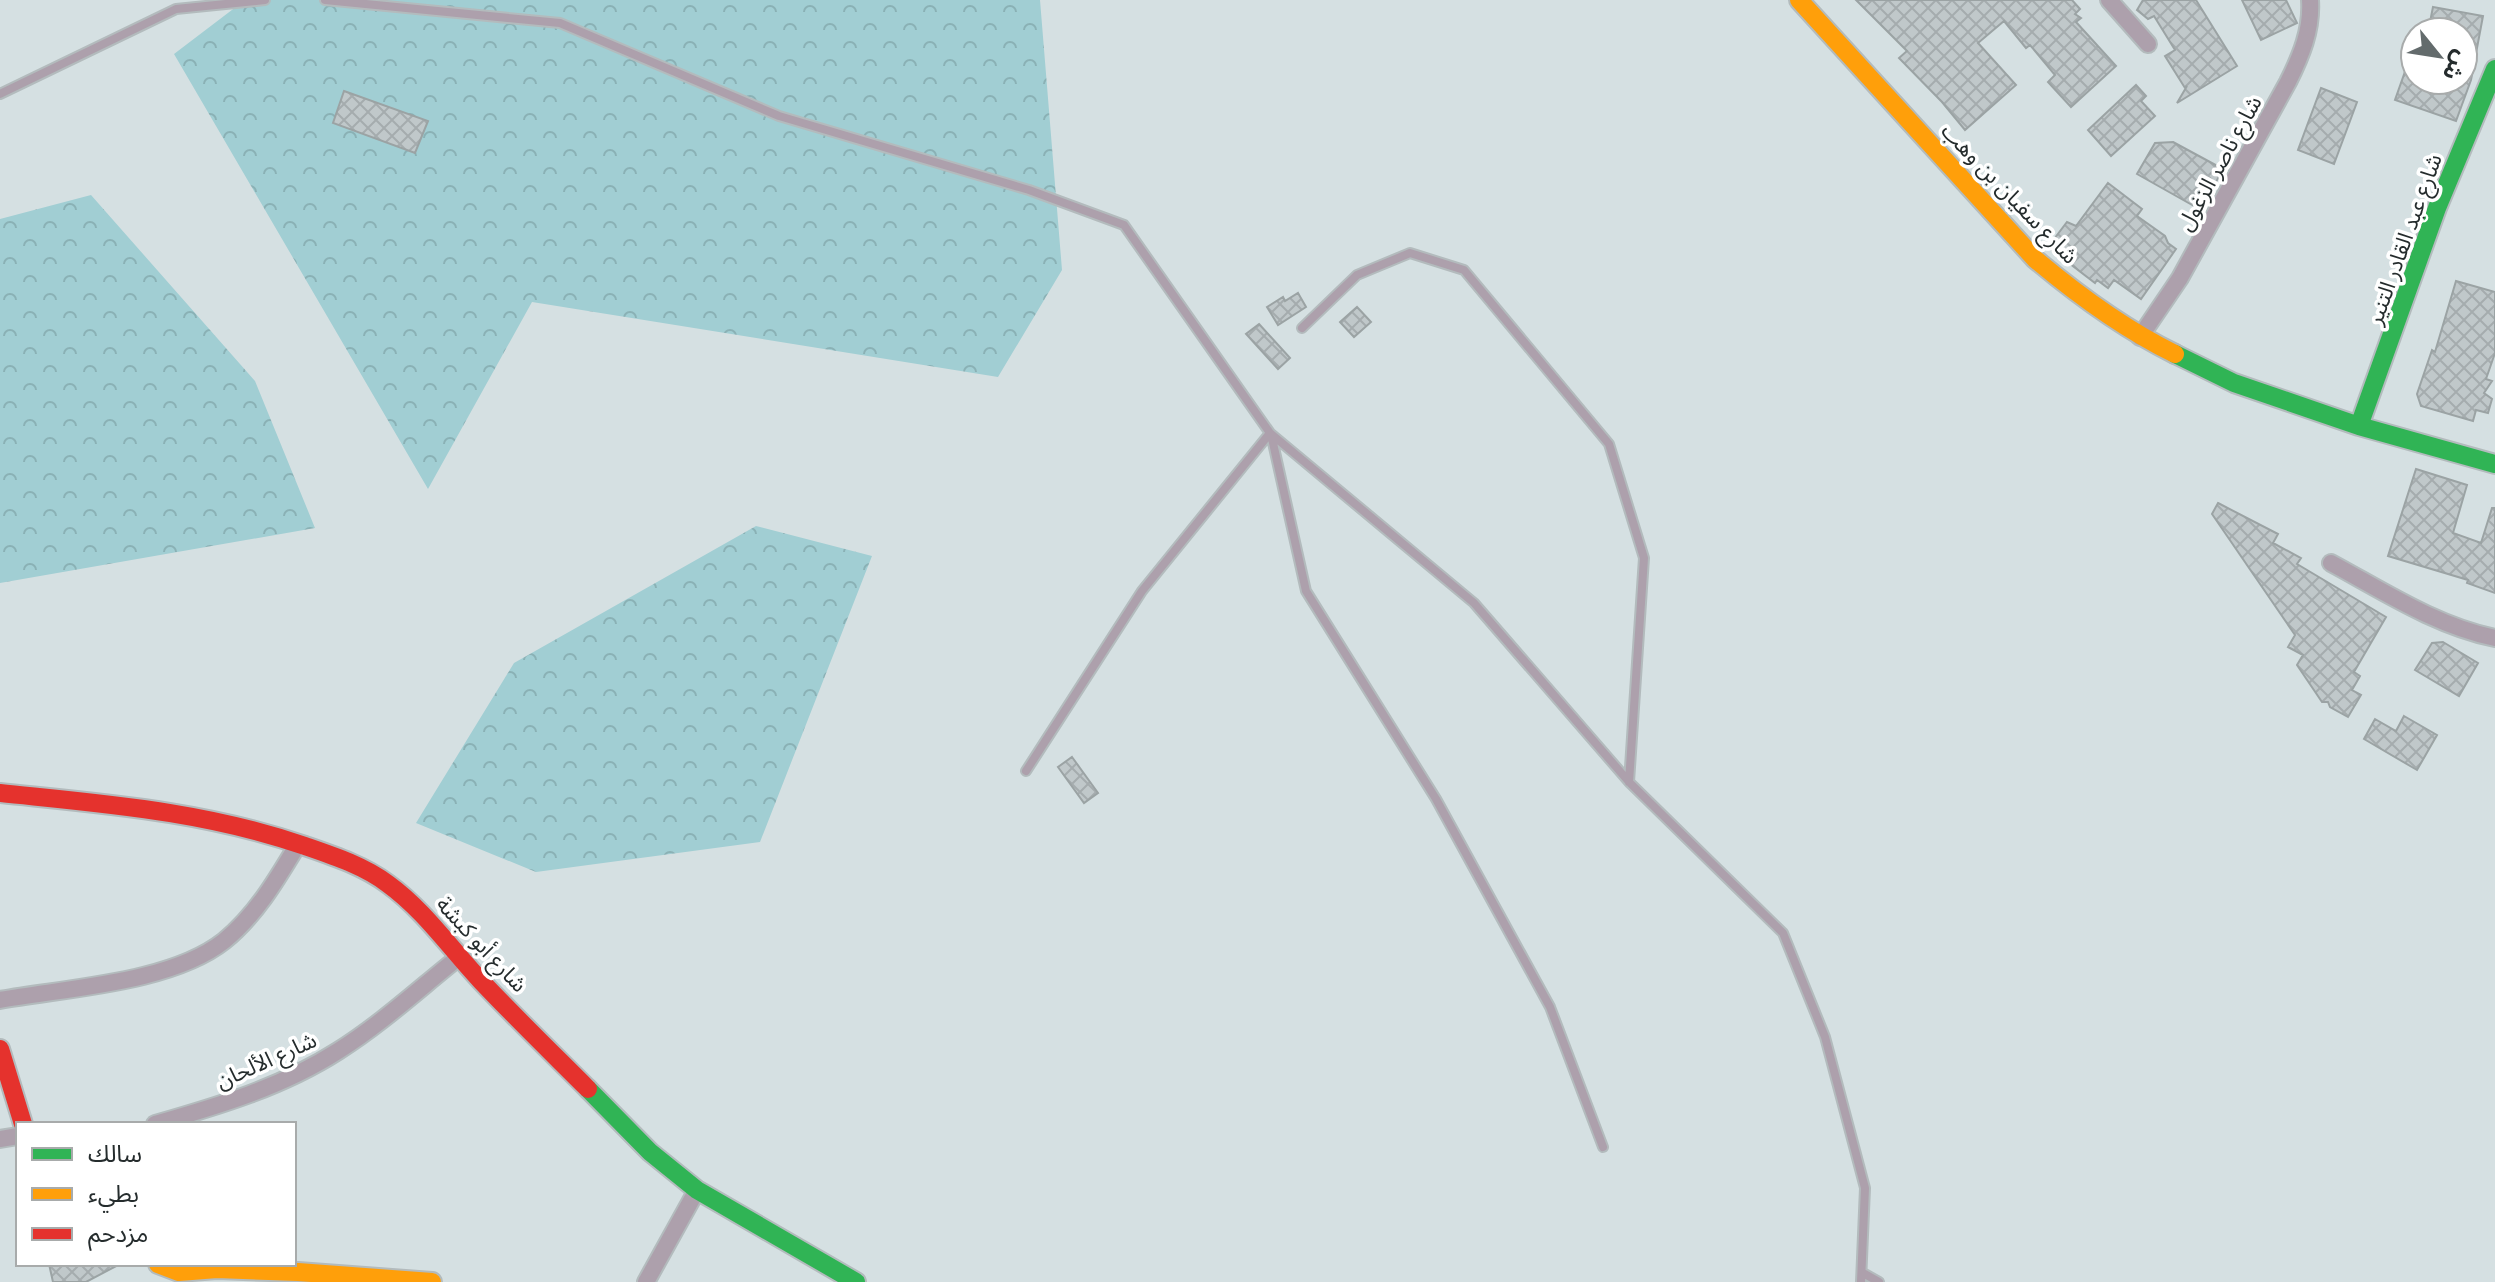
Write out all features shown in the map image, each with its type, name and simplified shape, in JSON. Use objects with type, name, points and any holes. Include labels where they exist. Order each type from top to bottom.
[{"type":"street","name":"شارع سفيان بن وهب","points":[[1799,0],[2035,259],[2072,290],[2140,337],[2234,383],[2359,426],[2495,464]]},
{"type":"street","points":[[2109,0],[2148,44]]},
{"type":"street","name":"شارع ناصر الزغول","points":[[2140,337],[2180,278],[2305,49],[2310,0]]},
{"type":"street","name":"شارع عبد القادر التنير","points":[[2359,426],[2388,355],[2444,191],[2495,69]]},
{"type":"street","points":[[2331,563],[2421,612],[2495,638]]},
{"type":"street","name":"شارع أبو كبشة","points":[[0,793],[163,810],[222,821],[347,861],[386,882],[412,903],[459,957],[626,1130],[697,1190],[856,1282]]},
{"type":"street","points":[[0,1000],[126,979],[197,958],[223,942],[246,920],[266,896],[298,844]]},
{"type":"street","name":"شارع الألحان","points":[[162,1122],[230,1102],[300,1073],[339,1051],[459,957]]},
{"type":"street","points":[[0,1049],[22,1122]]},
{"type":"street","points":[[646,1282],[697,1190]]},
{"type":"street","points":[[161,1266],[173,1273],[203,1269],[357,1273],[432,1282]]},
{"type":"lane","points":[[0,94],[176,9],[265,0]]},
{"type":"lane","points":[[325,0],[560,23],[779,116],[1029,190],[1124,225],[1270,433],[1474,603],[1629,782],[1783,933],[1825,1037],[1865,1188],[1862,1277],[1879,1282]]},
{"type":"lane","points":[[1302,328],[1357,275],[1410,253],[1464,270],[1609,444],[1644,558],[1629,782]]},
{"type":"lane","points":[[1026,771],[1142,591],[1270,433]]},
{"type":"lane","points":[[1270,433],[1306,591],[1436,799],[1550,1007],[1603,1147]]},
{"type":"green space","points":[[245,0],[1040,0],[1062,270],[998,377],[532,302],[428,489],[174,54]]},
{"type":"green space","points":[[91,195],[255,381],[315,528],[0,583],[0,219]]},
{"type":"green space","points":[[756,526],[872,556],[760,842],[536,872],[416,823],[514,663]]},
{"type":"building","points":[[1856,0],[2072,0],[2080,9],[2075,14],[2081,18],[2076,22],[2116,66],[2071,107],[2048,82],[2055,75],[2030,45],[2026,48],[2004,21],[1978,43],[2016,85],[1965,130],[1899,58],[1907,51]]},
{"type":"building","points":[[2143,0],[2196,0],[2237,66],[2177,103],[2187,86],[2185,88],[2165,56],[2175,50],[2154,16],[2148,19],[2137,10]]},
{"type":"building","points":[[2242,0],[2286,0],[2297,23],[2261,40]]},
{"type":"building","points":[[2433,7],[2483,16],[2479,37],[2479,16],[2431,16]]},
{"type":"building","points":[[2136,85],[2146,96],[2141,101],[2155,116],[2111,156],[2088,130]]},
{"type":"building","points":[[2321,88],[2357,102],[2334,164],[2298,150]]},
{"type":"building","points":[[2399,89],[2399,96],[2465,96],[2456,121],[2395,100]]},
{"type":"building","points":[[344,91],[428,121],[415,153],[333,123]]},
{"type":"building","points":[[2173,142],[2223,169],[2201,210],[2137,174],[2155,143]]},
{"type":"building","points":[[2108,183],[2142,209],[2137,216],[2165,236],[2176,249],[2141,299],[2114,280],[2108,288],[2097,280],[2095,283],[2048,247],[2067,222],[2076,226]]},
{"type":"building","points":[[2456,281],[2495,292],[2495,353],[2486,379],[2492,381],[2484,393],[2492,399],[2488,413],[2476,410],[2473,421],[2421,406],[2417,394],[2432,350],[2435,352]]},
{"type":"building","points":[[1298,293],[1306,307],[1278,325],[1267,307],[1283,297],[1285,301]]},
{"type":"building","points":[[1357,307],[1371,322],[1354,337],[1340,322]]},
{"type":"building","points":[[1259,324],[1290,358],[1278,369],[1246,334]]},
{"type":"building","points":[[2416,469],[2467,485],[2453,533],[2481,543],[2492,508],[2495,508],[2495,593],[2467,583],[2468,580],[2388,556]]},
{"type":"building","points":[[2218,503],[2278,534],[2273,543],[2301,558],[2297,564],[2386,617],[2354,672],[2360,676],[2352,690],[2361,695],[2348,717],[2330,707],[2328,702],[2322,702],[2297,665],[2303,655],[2288,647],[2295,635],[2212,514]]},
{"type":"building","points":[[2443,642],[2478,663],[2459,696],[2415,670],[2432,643]]},
{"type":"building","points":[[2404,716],[2437,735],[2417,770],[2364,739],[2375,719],[2396,731]]},
{"type":"building","points":[[1072,757],[1098,793],[1084,803],[1058,767]]},
{"type":"building","points":[[49,1266],[116,1266],[86,1282],[53,1282]]},
{"type":"traffic: fast","points":[[2359,426],[2437,208],[2495,69]]},
{"type":"traffic: fast","points":[[2175,354],[2234,383],[2359,426],[2495,464]]},
{"type":"traffic: fast","points":[[588,1089],[650,1152],[697,1190],[856,1282]]},
{"type":"traffic: slow","points":[[1799,0],[2035,259],[2102,311],[2175,354]]},
{"type":"traffic: slow","points":[[163,1266],[179,1272],[217,1269],[298,1272],[432,1282]]},
{"type":"traffic: jam","points":[[0,793],[116,805],[230,824],[359,867],[388,884],[413,905],[481,981],[588,1089]]},
{"type":"traffic: jam","points":[[0,1049],[22,1122]]}]
